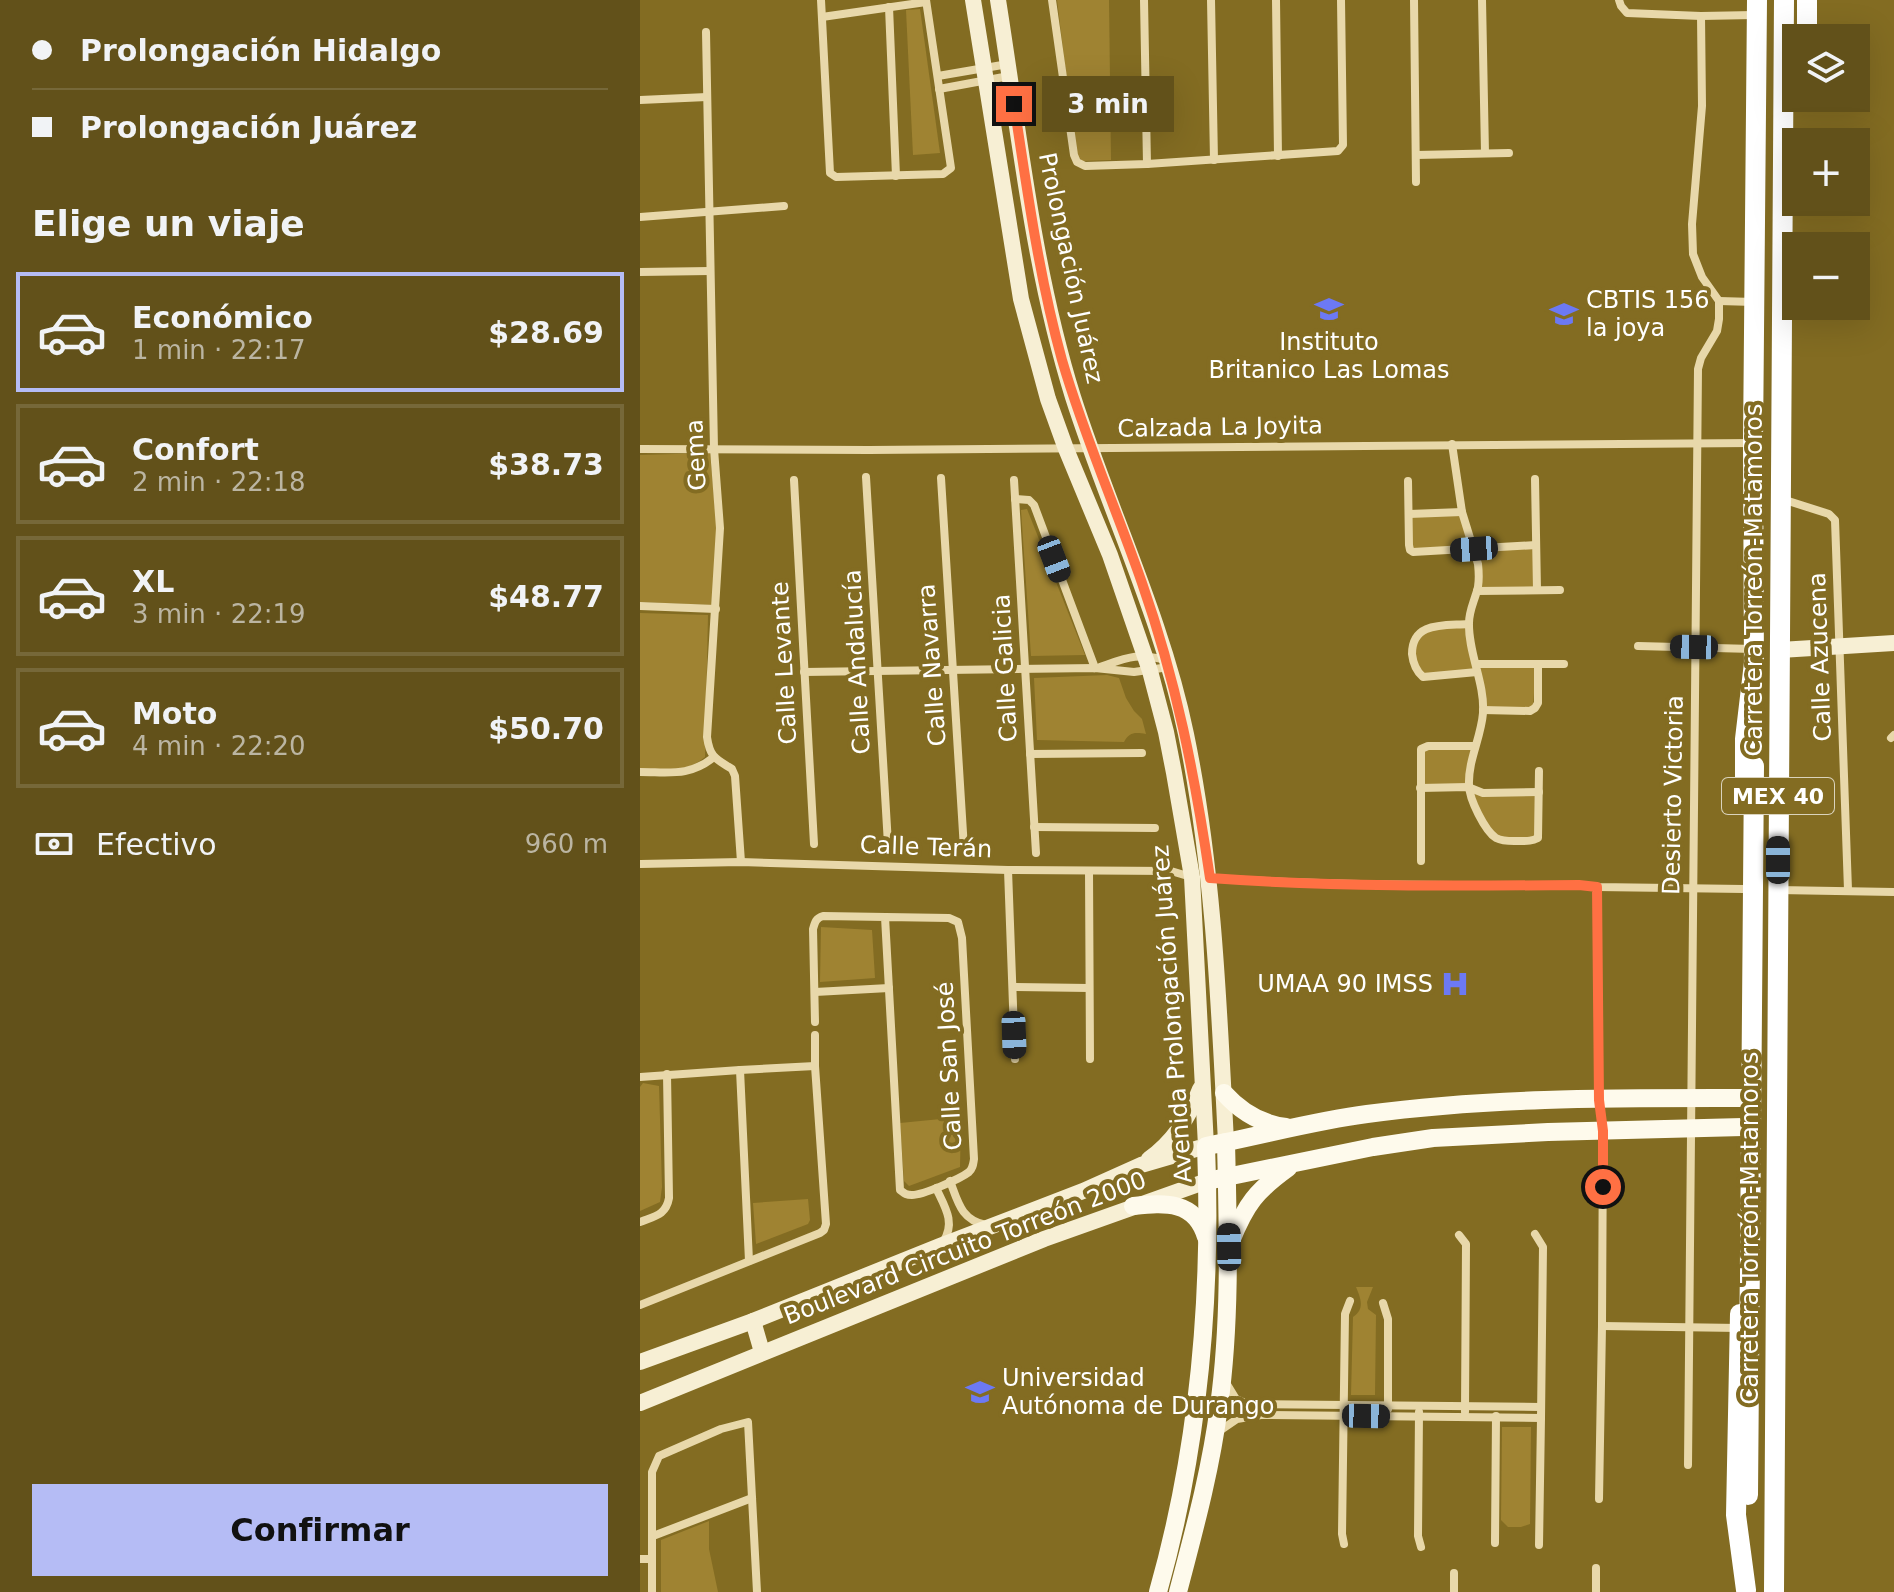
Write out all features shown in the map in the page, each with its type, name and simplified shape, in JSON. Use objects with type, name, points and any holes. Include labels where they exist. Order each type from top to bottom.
[{"type":"highway","name":"Carretera Torreón-Matamoros","points":[[1774,1592],[1784,0]]},
{"type":"highway","points":[[1807,0],[1807,24]]},
{"type":"highway","name":"MEX 40","points":[[1746,1591],[1757,7]]},
{"type":"highway","points":[[1784,116],[1787,112]]},
{"type":"highway","points":[[1753,443],[1766,453],[1769,463],[1774,607],[1780,645]]},
{"type":"highway","points":[[1754,656],[1745,739],[1743,1068],[1755,1113],[1765,1172],[1764,1248],[1775,1432]]},
{"type":"highway","points":[[1746,1591],[1736,1515],[1743,1167],[1765,1064],[1777,898]]},
{"type":"highway","points":[[1743,1068],[1751,1074],[1760,1072],[1765,1064]]},
{"type":"highway","points":[[1743,1167],[1755,1163],[1765,1172]]},
{"type":"main road","points":[[1224,1093],[1236,1107],[1269,1125],[1293,1128]]},
{"type":"main road","name":"Boulevard Circuito Torreón 2000","points":[[1206,1146],[1334,1118],[1433,1106],[1691,1098],[1755,1113]]},
{"type":"main road","name":"Boulevard Circuito Torreón 2000","points":[[1207,1181],[1433,1138],[1690,1128],[1755,1113]]},
{"type":"main road","name":"Avenida Prolongación Juárez","points":[[1178,1592],[1214,1435],[1222,1374],[1229,1247],[1226,1142]]},
{"type":"main road","name":"Avenida Prolongación Juárez","points":[[1158,1592],[1186,1468],[1198,1386],[1208,1246],[1206,1146]]},
{"type":"main road","points":[[1229,1247],[1240,1218],[1253,1197],[1294,1163]]},
{"type":"main road","points":[[1133,1206],[1162,1203],[1180,1207],[1200,1223],[1208,1246]]},
{"type":"street","points":[[821,0],[830,173],[836,177],[896,176],[943,174],[951,168],[926,1],[822,17]]},
{"type":"street","name":"Prolongación Juárez","points":[[973,0],[1021,299],[1040,372],[1066,449]]},
{"type":"street","name":"Prolongación Juárez","points":[[998,0],[1052,319],[1073,397],[1091,448]]},
{"type":"street","points":[[1052,0],[1075,160],[1085,166],[1335,153],[1340,150],[1343,145],[1341,0]]},
{"type":"street","points":[[1144,0],[1147,164]]},
{"type":"street","points":[[1211,0],[1214,160]]},
{"type":"street","points":[[1276,0],[1278,156]]},
{"type":"street","points":[[1414,0],[1416,182]]},
{"type":"street","points":[[1482,0],[1485,153]]},
{"type":"street","points":[[1619,0],[1627,13],[1701,16],[1757,7]]},
{"type":"street","points":[[889,7],[896,176]]},
{"type":"street","points":[[1701,16],[1702,106],[1692,224],[1693,254],[1702,277],[1719,301],[1754,302]]},
{"type":"street","name":"Gema","points":[[706,32],[714,449],[720,528],[707,737],[714,757],[732,769],[735,776],[741,862]]},
{"type":"street","points":[[938,76],[1009,70]]},
{"type":"street","points":[[939,89],[985,74]]},
{"type":"street","points":[[640,100],[707,97]]},
{"type":"street","points":[[1416,155],[1509,153]]},
{"type":"street","points":[[640,217],[784,206]]},
{"type":"street","points":[[640,272],[710,271]]},
{"type":"street","name":"Desierto Victoria","points":[[1688,1465],[1696,443],[1698,369],[1717,331],[1719,301]]},
{"type":"street","name":"Calzada La Joyita","points":[[640,449],[1753,443]]},
{"type":"street","points":[[1452,444],[1462,512],[1479,572],[1468,624],[1483,710],[1468,787],[1483,823],[1493,835],[1506,841],[1536,840],[1539,835],[1539,771]]},
{"type":"street","name":"Avenida Prolongación Juárez","points":[[1091,448],[1142,583],[1168,664],[1200,809],[1210,878],[1226,1142]]},
{"type":"street","name":"Avenida Prolongación Juárez","points":[[1066,449],[1110,555],[1148,663],[1174,773],[1192,877],[1206,1146]]},
{"type":"street","name":"Calle Andalucía","points":[[866,477],[888,844]]},
{"type":"street","name":"Calle Navarra","points":[[941,478],[964,849]]},
{"type":"street","points":[[1535,479],[1537,586]]},
{"type":"street","name":"Calle Levante","points":[[794,480],[814,844]]},
{"type":"street","name":"Calle Galicia","points":[[1014,480],[1036,853]]},
{"type":"street","points":[[1408,481],[1411,551],[1536,545]]},
{"type":"street","points":[[1015,499],[1029,500],[1034,505],[1095,668]]},
{"type":"street","name":"Calle Azucena","points":[[1781,499],[1834,518],[1848,890]]},
{"type":"street","points":[[1409,514],[1462,512]]},
{"type":"street","points":[[1477,591],[1537,586],[1560,590]]},
{"type":"street","points":[[640,606],[716,609]]},
{"type":"street","points":[[1468,624],[1424,629],[1417,634],[1413,660],[1418,673],[1423,677],[1477,668],[1564,664]]},
{"type":"street","points":[[1780,645],[1894,643]]},
{"type":"street","points":[[1638,646],[1694,647],[1754,656]]},
{"type":"street","points":[[1095,668],[1126,657],[1168,664]]},
{"type":"street","points":[[804,672],[1095,668],[1134,672],[1148,663],[1168,664]]},
{"type":"street","points":[[1483,710],[1530,711],[1535,708],[1538,703],[1538,664]]},
{"type":"street","points":[[1421,861],[1420,753],[1428,746],[1475,746]]},
{"type":"street","points":[[1030,754],[1142,753]]},
{"type":"street","points":[[640,772],[688,772],[714,757]]},
{"type":"street","points":[[1420,788],[1468,787],[1483,793],[1539,792]]},
{"type":"street","points":[[1034,827],[1155,828]]},
{"type":"street","name":"Calle Terán","points":[[640,864],[741,862],[1008,870],[1171,871],[1192,877],[1263,882],[1597,887]]},
{"type":"street","points":[[1008,870],[1015,1059]]},
{"type":"street","points":[[1089,871],[1090,1059]]},
{"type":"street","points":[[1599,1499],[1603,1131],[1599,1100],[1597,887],[1744,889]]},
{"type":"street","points":[[1777,898],[1848,890],[1894,892]]},
{"type":"street","name":"Calle San José","points":[[815,992],[813,929],[816,920],[823,916],[949,918],[958,922],[961,928],[974,1159],[969,1172],[936,1188],[911,1195],[900,1190],[885,917]]},
{"type":"street","points":[[1013,987],[1089,988]]},
{"type":"street","points":[[815,1022],[815,992],[889,988]]},
{"type":"street","points":[[640,1305],[820,1233],[826,1224],[815,1035]]},
{"type":"street","points":[[640,1077],[815,1066]]},
{"type":"street","points":[[740,1070],[749,1261]]},
{"type":"street","points":[[640,1222],[664,1212],[668,1207],[667,1074]]},
{"type":"street","points":[[1141,1165],[1162,1150],[1179,1130],[1193,1108],[1202,1083]]},
{"type":"street","name":"Boulevard Circuito Torreón 2000","points":[[640,1362],[753,1321],[1083,1191],[1141,1165],[1206,1146]]},
{"type":"street","points":[[950,1181],[964,1213],[972,1221],[983,1225],[995,1224]]},
{"type":"street","name":"Boulevard Circuito Torreón 2000","points":[[640,1403],[1030,1245],[1207,1181]]},
{"type":"street","points":[[936,1188],[950,1228],[940,1246]]},
{"type":"street","points":[[1535,1234],[1543,1247],[1539,1545]]},
{"type":"street","points":[[1459,1235],[1466,1244],[1465,1417]]},
{"type":"street","points":[[1344,1544],[1345,1314],[1350,1301]]},
{"type":"street","points":[[1383,1303],[1388,1319],[1388,1416]]},
{"type":"street","points":[[753,1321],[762,1352]]},
{"type":"street","points":[[1602,1326],[1740,1328]]},
{"type":"street","points":[[1222,1374],[1231,1393],[1247,1404],[1541,1407]]},
{"type":"street","points":[[1419,1406],[1418,1536],[1421,1547]]},
{"type":"street","points":[[1495,1543],[1497,1407]]},
{"type":"street","points":[[1214,1435],[1232,1422],[1247,1417],[1541,1418]]},
{"type":"street","points":[[652,1592],[652,1472],[655,1463],[659,1456],[721,1429],[748,1422],[757,1592]]},
{"type":"street","points":[[653,1536],[752,1498]]},
{"type":"street","points":[[640,1559],[652,1559]]},
{"type":"street","points":[[1596,1568],[1596,1592]]},
{"type":"street","points":[[1454,1573],[1454,1592]]},
{"type":"street","points":[[640,1574],[652,1574]]},
{"type":"shaded area","points":[[1057,0],[1109,0],[1111,160],[1082,161],[1076,154]]},
{"type":"shaded area","points":[[920,9],[940,153],[913,155],[906,10]]},
{"type":"shaded area","points":[[710,453],[717,530],[712,605],[640,602],[640,455]]},
{"type":"shaded area","points":[[1027,509],[1085,655],[1031,656],[1021,510]]},
{"type":"shaded area","points":[[1461,514],[1471,547],[1412,549],[1410,516]]},
{"type":"shaded area","points":[[1534,547],[1535,589],[1480,589],[1476,550]]},
{"type":"shaded area","points":[[640,613],[708,615],[705,757],[690,766],[674,770],[640,770]]},
{"type":"shaded area","points":[[1467,626],[1475,671],[1425,675],[1415,660],[1416,642],[1425,631]]},
{"type":"shaded area","points":[[1536,666],[1533,707],[1485,709],[1479,667]]},
{"type":"shaded area","points":[[1107,675],[1119,678],[1126,698],[1142,719],[1146,734],[1133,734],[1124,742],[1037,740],[1034,678]]},
{"type":"shaded area","points":[[1473,748],[1467,785],[1422,787],[1424,749]]},
{"type":"shaded area","points":[[1474,793],[1537,794],[1535,838],[1499,838],[1483,817]]},
{"type":"shaded area","points":[[821,927],[872,930],[875,978],[820,982]]},
{"type":"shaded area","points":[[643,1083],[659,1086],[662,1187],[660,1202],[640,1211],[640,1087]]},
{"type":"shaded area","points":[[961,1117],[960,1167],[909,1186],[904,1181],[900,1123]]},
{"type":"shaded area","points":[[808,1199],[808,1224],[756,1244],[753,1203]]},
{"type":"shaded area","points":[[1356,1287],[1373,1287],[1367,1302],[1368,1309],[1376,1315],[1375,1395],[1351,1395],[1353,1317],[1361,1304]]},
{"type":"shaded area","points":[[1502,1427],[1531,1427],[1530,1524],[1521,1527],[1508,1527],[1501,1520]]},
{"type":"shaded area","points":[[709,1521],[709,1549],[718,1592],[661,1592],[661,1540]]},
{"type":"place","name":"Instituto Britanico Las Lomas","points":[[1329,309]]},
{"type":"place","name":"CBTIS 156 la joya","points":[[1564,314]]},
{"type":"place","name":"UMAA 90 IMSS","points":[[1455,984]]},
{"type":"place","name":"Universidad Autónoma de Durango","points":[[980,1392]]},
{"type":"route","points":[[1014,104],[1052,319],[1073,397],[1142,583],[1169,667],[1200,809],[1210,878],[1391,886],[1597,887],[1603,1187]]}]
